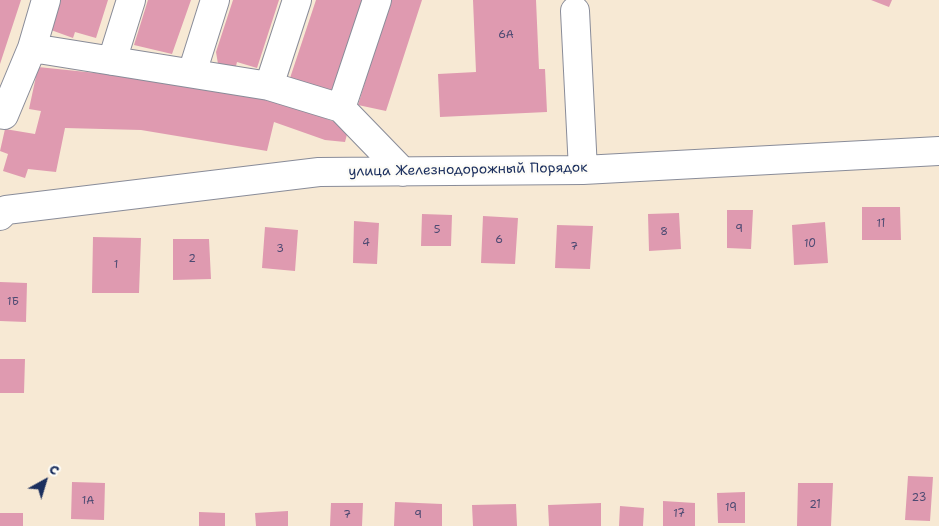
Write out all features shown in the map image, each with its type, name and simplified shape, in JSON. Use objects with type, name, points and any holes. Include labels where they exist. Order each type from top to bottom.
[{"type":"street","points":[[1,120],[32,48],[46,0]]},
{"type":"street","points":[[112,61],[131,0]]},
{"type":"street","points":[[192,73],[215,0]]},
{"type":"street","points":[[269,86],[297,0]]},
{"type":"street","points":[[341,108],[377,0]]},
{"type":"street","points":[[575,11],[583,170]]},
{"type":"street","points":[[32,48],[269,86],[341,108],[402,172]]},
{"type":"street","name":"улица Железнодорожный Порядок","points":[[2,208],[319,172],[583,170],[939,151]]},
{"type":"building","points":[[0,0],[21,0],[0,64]]},
{"type":"building","points":[[61,0],[108,0],[96,38],[75,32],[73,38],[51,30]]},
{"type":"building","points":[[148,0],[191,0],[172,54],[134,45]]},
{"type":"building","points":[[233,0],[279,0],[257,68],[237,62],[235,70],[218,64],[216,52]]},
{"type":"building","points":[[316,0],[362,0],[331,94],[289,81]]},
{"type":"building","points":[[390,0],[422,0],[386,111],[358,105]]},
{"type":"building","points":[[473,0],[536,0],[539,69],[545,69],[547,112],[440,117],[438,74],[476,72]]},
{"type":"building","points":[[871,0],[892,0],[889,7]]},
{"type":"building","points":[[38,67],[125,76],[281,101],[332,121],[350,123],[345,142],[325,140],[274,122],[267,151],[141,130],[65,128],[56,172],[28,169],[25,178],[3,171],[8,154],[0,151],[5,129],[35,134],[41,111],[29,109]]},
{"type":"building","points":[[862,207],[900,207],[901,240],[862,240]]},
{"type":"building","points":[[727,210],[753,210],[751,249],[727,248]]},
{"type":"building","points":[[679,213],[681,249],[649,251],[648,214]]},
{"type":"building","points":[[422,214],[452,215],[451,246],[421,246]]},
{"type":"building","points":[[483,216],[518,218],[515,264],[481,263]]},
{"type":"building","points":[[354,221],[379,223],[377,264],[353,263]]},
{"type":"building","points":[[825,222],[828,263],[794,265],[792,225]]},
{"type":"building","points":[[557,225],[593,226],[590,269],[555,268]]},
{"type":"building","points":[[265,227],[298,230],[295,271],[262,268]]},
{"type":"building","points":[[93,237],[141,238],[139,293],[92,293]]},
{"type":"building","points":[[173,239],[209,239],[211,279],[173,280]]},
{"type":"building","points":[[0,282],[27,283],[26,322],[0,321]]},
{"type":"building","points":[[0,359],[25,359],[24,393],[0,393]]},
{"type":"building","points":[[908,476],[933,477],[930,521],[905,520]]},
{"type":"building","points":[[72,482],[105,483],[104,520],[71,519]]},
{"type":"building","points":[[798,483],[833,483],[831,526],[797,526]]},
{"type":"building","points":[[745,492],[745,523],[718,523],[717,493]]},
{"type":"building","points":[[663,501],[695,503],[695,526],[663,526]]},
{"type":"building","points":[[395,502],[442,504],[442,526],[394,526]]},
{"type":"building","points":[[331,503],[363,503],[362,526],[330,526]]},
{"type":"building","points":[[601,503],[601,526],[549,526],[548,505]]},
{"type":"building","points":[[516,504],[517,526],[473,526],[472,505]]},
{"type":"building","points":[[620,506],[644,508],[643,526],[619,526]]},
{"type":"building","points":[[288,511],[288,526],[256,526],[255,513]]},
{"type":"building","points":[[199,512],[225,513],[225,526],[199,526]]},
{"type":"building","points":[[0,513],[23,513],[23,526],[0,526]]}]
